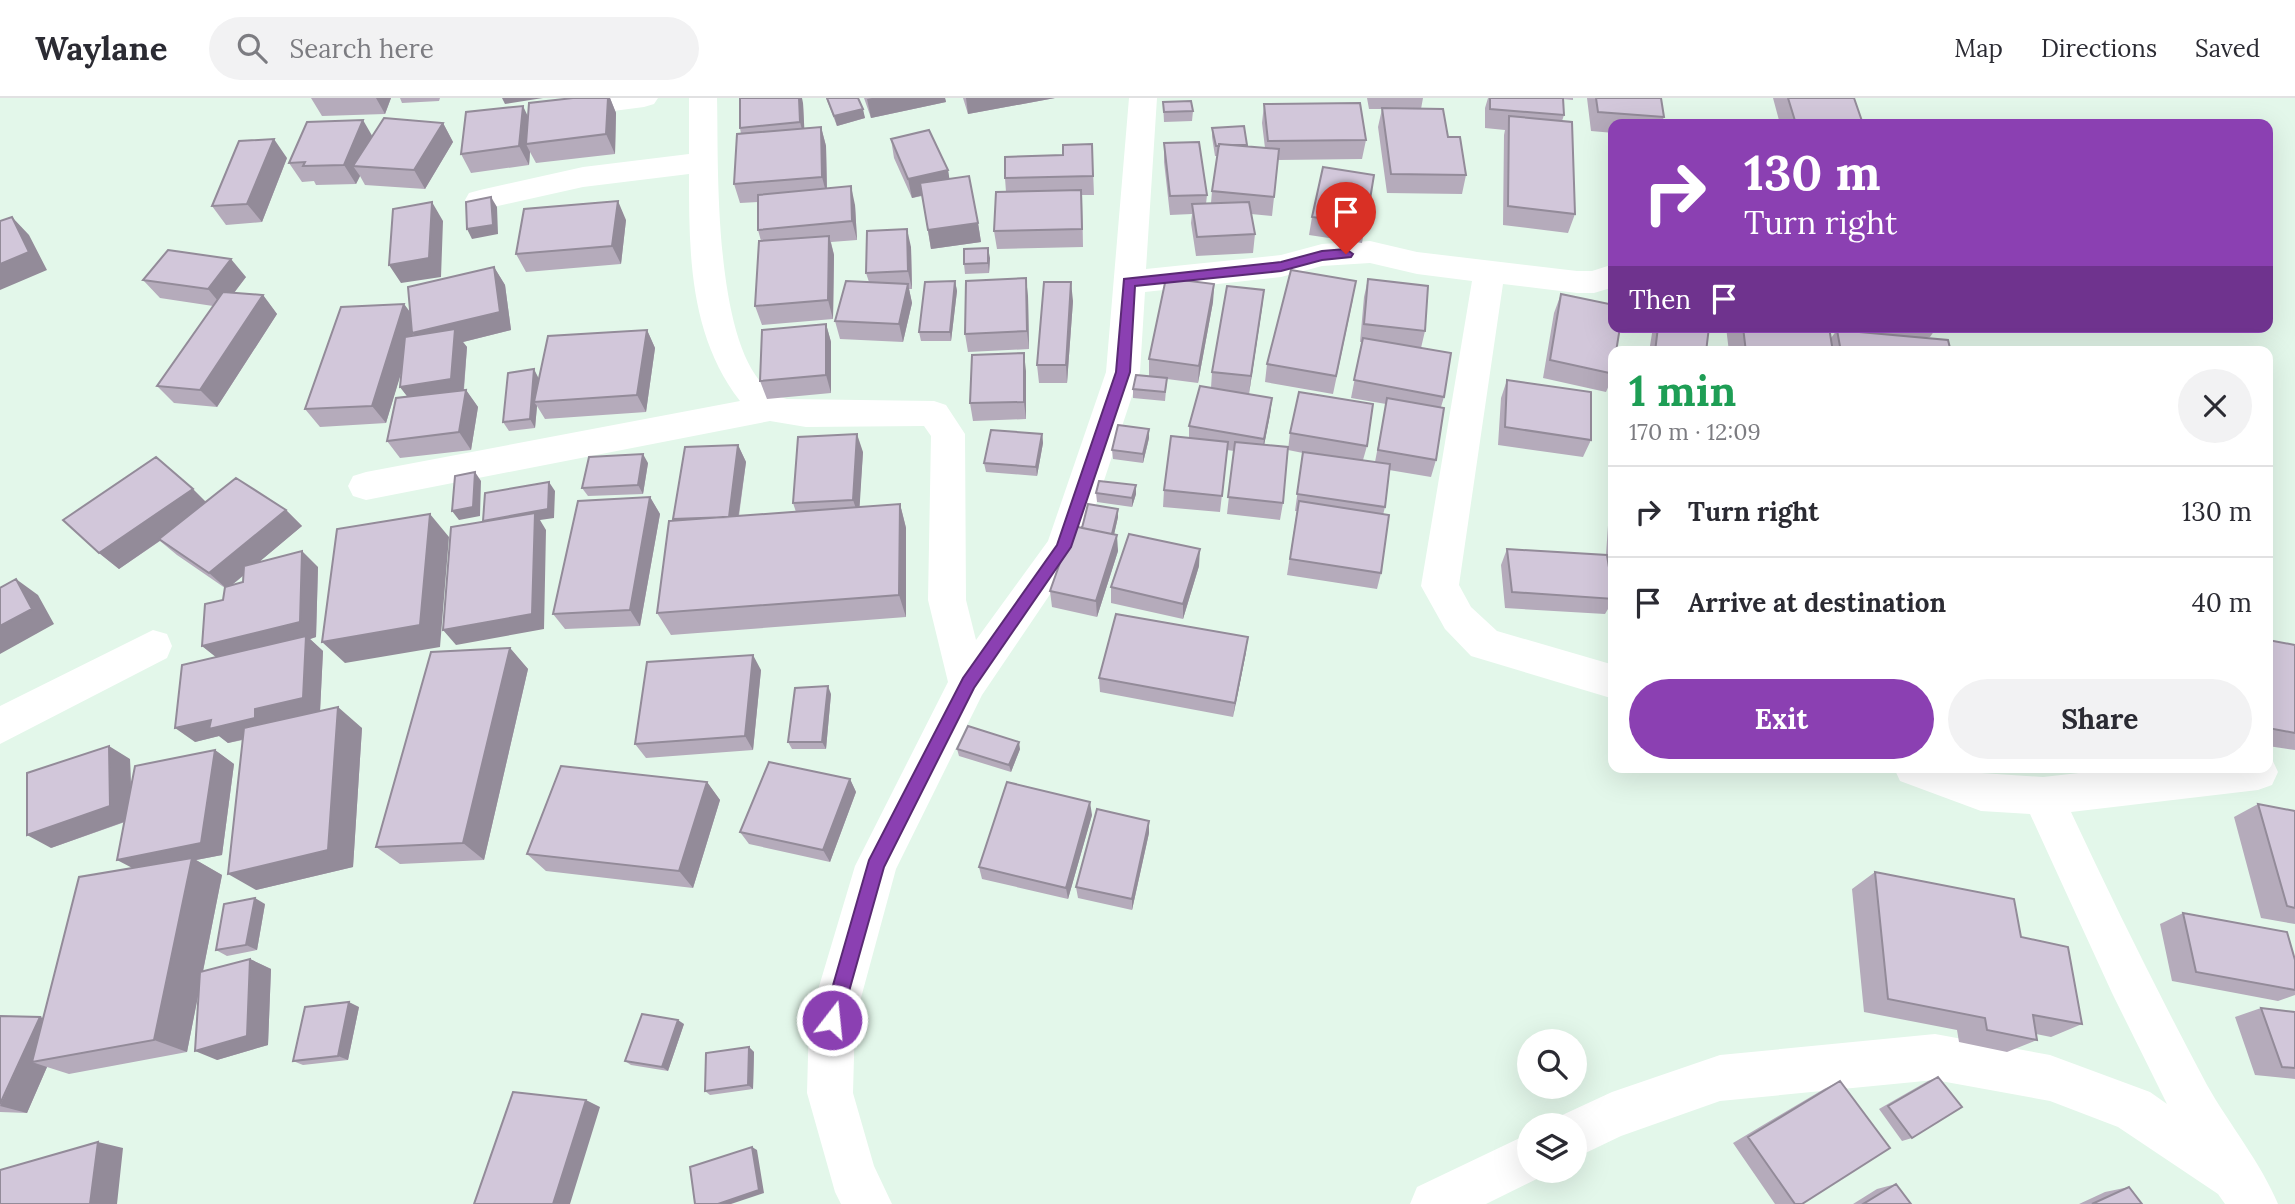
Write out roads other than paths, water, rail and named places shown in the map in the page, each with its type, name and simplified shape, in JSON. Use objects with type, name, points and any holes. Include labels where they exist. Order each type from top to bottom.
[{"type":"street","points":[[534,112],[643,98]]},
{"type":"street","points":[[703,98],[709,292],[723,350],[739,382],[769,408]]},
{"type":"street","points":[[868,1204],[852,1175],[830,1093],[832,1020],[876,866],[968,683],[1064,547],[1123,372],[1143,98]]},
{"type":"street","points":[[480,200],[583,177],[705,162]]},
{"type":"street","points":[[1129,282],[1281,266],[1322,256],[1370,252],[1489,273],[1577,282],[1594,282],[1608,277]]},
{"type":"street","points":[[1489,273],[1440,586],[1458,618],[1485,644],[1608,680]]},
{"type":"street","points":[[366,486],[769,408],[814,414],[906,409],[934,414],[948,434],[947,600],[968,683]]},
{"type":"street","points":[[0,726],[153,646]]},
{"type":"street","points":[[1928,773],[1981,792],[2043,796],[2249,773]]},
{"type":"street","points":[[2043,796],[2105,933],[2187,1095],[2244,1190]]},
{"type":"street","points":[[1587,1128],[1612,1116],[1720,1078],[1935,1057],[2050,1079],[2133,1109],[2244,1190]]},
{"type":"street","points":[[1434,1204],[1517,1163]]}]
